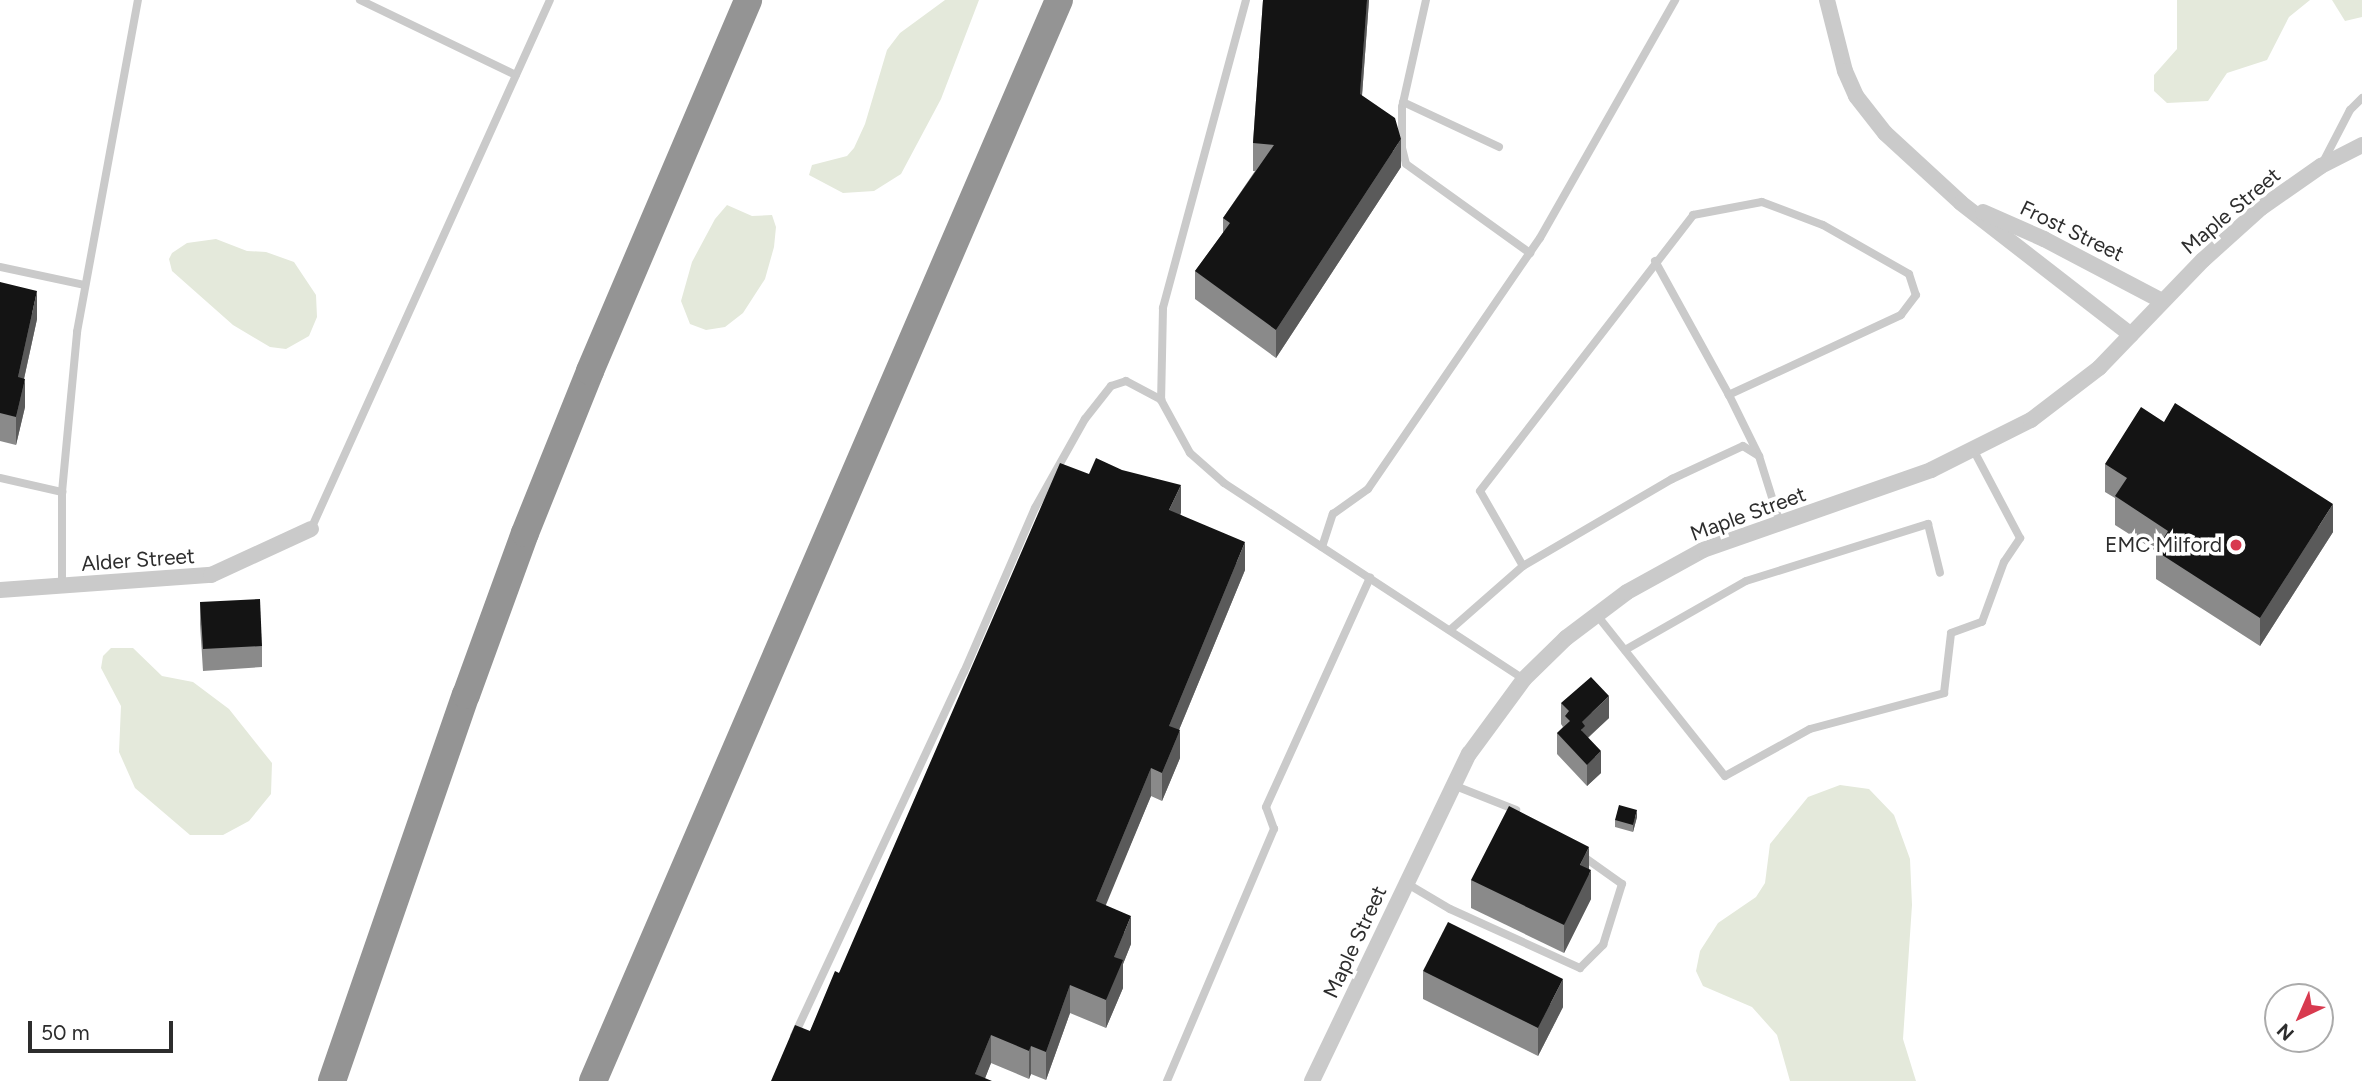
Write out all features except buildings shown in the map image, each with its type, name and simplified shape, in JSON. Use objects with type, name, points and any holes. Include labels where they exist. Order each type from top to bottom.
[{"type":"highway","points":[[332,1081],[525,533],[590,371],[748,0]]},
{"type":"highway","points":[[593,1081],[1059,0]]},
{"type":"street","name":"Frost Street","points":[[1827,0],[1842,62],[1856,96],[1901,150],[1961,203],[2131,335]]},
{"type":"street","name":"Maple Street","points":[[1312,1081],[1452,785],[1484,731],[1524,679],[1596,614],[1636,586],[1693,555],[1889,486],[1973,451],[2055,404],[2131,335],[2231,233],[2261,208],[2321,166],[2362,145]]},
{"type":"street","name":"Frost Street","points":[[1961,203],[2044,239],[2162,302]]},
{"type":"street","name":"Alder Street","points":[[0,590],[211,575],[311,529]]},
{"type":"lane","points":[[62,587],[62,492],[77,332],[138,0]]},
{"type":"lane","points":[[360,0],[516,75]]},
{"type":"lane","points":[[311,529],[550,0]]},
{"type":"lane","points":[[1245,0],[1163,308],[1161,400],[1190,453],[1224,483],[1524,679]]},
{"type":"lane","points":[[1426,0],[1403,102],[1402,148],[1406,164],[1530,253]]},
{"type":"lane","points":[[1322,547],[1334,514],[1368,489],[1530,253],[1675,0]]},
{"type":"lane","points":[[2321,166],[2350,110],[2362,98]]},
{"type":"lane","points":[[1403,102],[1499,147]]},
{"type":"lane","points":[[1523,566],[1480,491],[1693,215],[1762,202],[1823,225],[1909,274],[1916,295],[1901,315],[1729,395]]},
{"type":"lane","points":[[1655,261],[1729,395],[1759,456],[1780,523]]},
{"type":"lane","points":[[0,267],[85,285]]},
{"type":"lane","points":[[790,1046],[964,671],[1035,508],[1084,419],[1111,386],[1126,381],[1161,400]]},
{"type":"lane","points":[[1450,630],[1523,566],[1672,479],[1743,446],[1759,456]]},
{"type":"lane","points":[[1596,614],[1725,776],[1810,729],[1944,693],[1951,633],[1982,622],[2004,562],[2020,538],[1973,451]]},
{"type":"lane","points":[[0,478],[62,492]]},
{"type":"lane","points":[[1625,650],[1746,581],[1928,524],[1940,573]]},
{"type":"lane","points":[[1167,1081],[1274,829],[1266,807],[1370,578]]},
{"type":"lane","points":[[1452,785],[1519,811],[1529,819]]},
{"type":"lane","points":[[1406,883],[1450,909],[1580,968],[1603,945],[1622,884],[1571,848]]},
{"type":"shaded area","points":[[945,0],[979,0],[941,99],[901,174],[874,191],[843,193],[809,175],[812,165],[847,156],[854,148],[865,124],[887,50],[900,33]]},
{"type":"shaded area","points":[[2177,0],[2310,0],[2289,17],[2267,60],[2227,73],[2208,101],[2167,103],[2154,91],[2154,75],[2177,49]]},
{"type":"shaded area","points":[[2332,0],[2362,0],[2362,17],[2345,21]]},
{"type":"shaded area","points":[[727,205],[752,216],[772,215],[776,227],[774,247],[765,279],[743,313],[725,327],[706,330],[690,324],[681,301],[692,262],[715,219]]},
{"type":"shaded area","points":[[216,239],[247,251],[266,252],[294,262],[316,295],[317,317],[309,336],[286,349],[270,347],[233,325],[172,271],[169,259],[172,253],[187,243]]},
{"type":"shaded area","points":[[111,648],[133,648],[162,676],[193,682],[229,709],[272,763],[271,794],[249,821],[223,835],[190,835],[135,788],[119,752],[121,706],[101,668],[103,656]]},
{"type":"shaded area","points":[[1840,785],[1869,789],[1894,815],[1910,859],[1912,905],[1903,1039],[1916,1081],[1790,1081],[1777,1035],[1752,1007],[1703,986],[1696,971],[1700,951],[1718,923],[1756,897],[1765,883],[1770,844],[1808,797]]},
{"type":"place","name":"EMC Milford","points":[[2236,545]]}]
